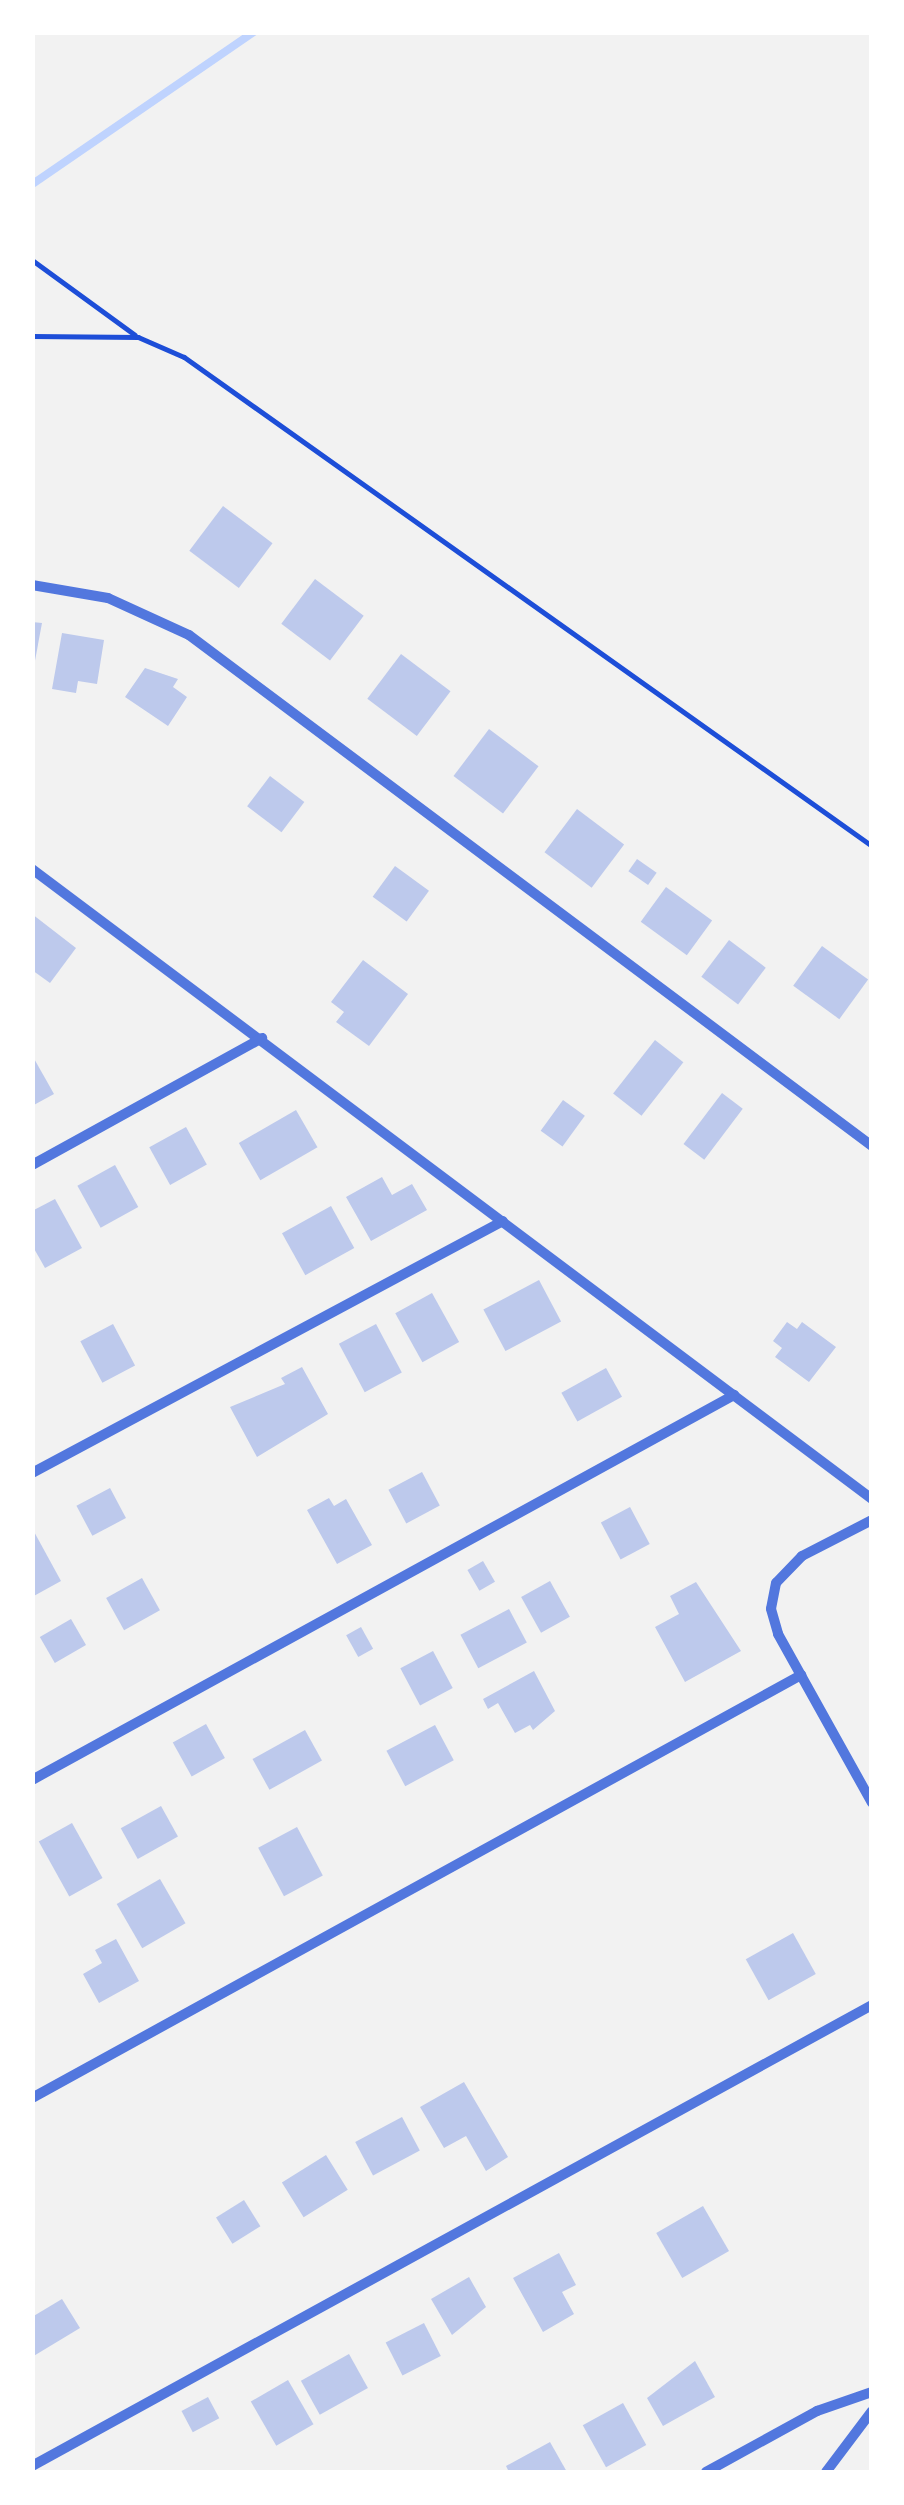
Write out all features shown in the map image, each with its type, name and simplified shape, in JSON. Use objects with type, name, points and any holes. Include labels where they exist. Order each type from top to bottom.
[{"type":"street","points":[[32,585],[108,598],[189,635],[872,1146]]},
{"type":"street","points":[[32,868],[872,1498]]},
{"type":"street","points":[[32,1165],[262,1038]]},
{"type":"street","points":[[32,1473],[504,1220]]},
{"type":"street","points":[[32,1780],[734,1395]]},
{"type":"street","points":[[872,1520],[802,1556],[776,1582],[771,1609],[801,1675],[872,1803]]},
{"type":"street","points":[[32,2098],[801,1675]]},
{"type":"street","points":[[32,2466],[872,2005]]},
{"type":"street","points":[[706,2472],[817,2411],[872,2392]]},
{"type":"street","points":[[826,2472],[872,2410]]},
{"type":"path","points":[[32,260],[138,336],[184,357],[872,846]]},
{"type":"path","points":[[32,336],[138,336]]},
{"type":"building","points":[[223,506],[273,543],[239,588],[189,551]]},
{"type":"building","points":[[315,579],[364,616],[330,660],[281,624]]},
{"type":"building","points":[[32,622],[42,623],[34,666],[32,666]]},
{"type":"building","points":[[62,633],[104,640],[97,684],[78,681],[76,693],[52,689]]},
{"type":"building","points":[[401,654],[451,691],[417,736],[367,699]]},
{"type":"building","points":[[145,668],[178,679],[173,687],[187,697],[168,726],[125,697]]},
{"type":"building","points":[[489,729],[539,766],[503,813],[453,776]]},
{"type":"building","points":[[270,776],[304,802],[281,832],[247,806]]},
{"type":"building","points":[[577,809],[624,845],[592,888],[545,852]]},
{"type":"building","points":[[637,859],[657,873],[648,885],[628,871]]},
{"type":"building","points":[[395,866],[429,891],[407,921],[373,897]]},
{"type":"building","points":[[666,887],[712,921],[687,955],[641,922]]},
{"type":"building","points":[[32,914],[76,948],[50,983],[32,970]]},
{"type":"building","points":[[729,940],[766,968],[738,1004],[701,977]]},
{"type":"building","points":[[822,946],[868,980],[839,1019],[793,986]]},
{"type":"building","points":[[363,960],[408,994],[369,1046],[336,1022],[344,1012],[331,1002]]},
{"type":"building","points":[[655,1040],[683,1062],[642,1116],[613,1094]]},
{"type":"building","points":[[32,1055],[54,1094],[32,1106]]},
{"type":"building","points":[[722,1093],[743,1109],[704,1160],[683,1144]]},
{"type":"building","points":[[563,1100],[585,1116],[563,1147],[541,1131]]},
{"type":"building","points":[[296,1110],[318,1147],[260,1180],[239,1143]]},
{"type":"building","points":[[186,1127],[207,1165],[170,1185],[149,1147]]},
{"type":"building","points":[[115,1165],[138,1207],[101,1228],[77,1186]]},
{"type":"building","points":[[382,1177],[392,1195],[412,1184],[427,1210],[371,1241],[346,1197]]},
{"type":"building","points":[[55,1199],[82,1248],[45,1268],[32,1245],[32,1211]]},
{"type":"building","points":[[331,1206],[354,1248],[305,1275],[282,1233]]},
{"type":"building","points":[[539,1280],[561,1321],[505,1351],[483,1310]]},
{"type":"building","points":[[432,1293],[459,1342],[422,1362],[395,1313]]},
{"type":"building","points":[[787,1322],[797,1329],[802,1322],[836,1347],[809,1382],[775,1357],[782,1348],[773,1341]]},
{"type":"building","points":[[113,1324],[135,1365],[102,1383],[80,1341]]},
{"type":"building","points":[[376,1324],[402,1373],[365,1392],[339,1344]]},
{"type":"building","points":[[302,1367],[328,1414],[257,1457],[230,1407],[285,1384],[281,1378]]},
{"type":"building","points":[[606,1368],[622,1397],[577,1422],[561,1393]]},
{"type":"building","points":[[422,1472],[440,1506],[406,1523],[388,1490]]},
{"type":"building","points":[[110,1488],[126,1518],[92,1536],[76,1506]]},
{"type":"building","points":[[329,1498],[334,1506],[346,1499],[372,1545],[337,1564],[307,1510]]},
{"type":"building","points":[[630,1507],[650,1544],[621,1560],[601,1522]]},
{"type":"building","points":[[32,1528],[61,1581],[32,1597]]},
{"type":"building","points":[[483,1561],[495,1582],[479,1591],[467,1570]]},
{"type":"building","points":[[142,1578],[160,1610],[124,1630],[106,1598]]},
{"type":"building","points":[[550,1581],[570,1617],[541,1633],[521,1597]]},
{"type":"building","points":[[696,1582],[741,1651],[685,1682],[655,1627],[679,1614],[670,1596]]},
{"type":"building","points":[[509,1609],[527,1643],[478,1668],[460,1635]]},
{"type":"building","points":[[71,1619],[86,1645],[55,1663],[40,1637]]},
{"type":"building","points":[[361,1627],[373,1649],[358,1657],[346,1635]]},
{"type":"building","points":[[433,1651],[453,1688],[420,1705],[400,1668]]},
{"type":"building","points":[[534,1671],[555,1711],[533,1730],[530,1725],[515,1733],[498,1703],[488,1709],[483,1699]]},
{"type":"building","points":[[206,1724],[225,1758],[192,1777],[173,1742]]},
{"type":"building","points":[[435,1725],[454,1760],[405,1786],[386,1751]]},
{"type":"building","points":[[305,1730],[322,1761],[269,1790],[253,1759]]},
{"type":"building","points":[[161,1806],[178,1837],[138,1859],[121,1828]]},
{"type":"building","points":[[72,1823],[103,1878],[69,1897],[39,1841]]},
{"type":"building","points":[[297,1827],[323,1876],[284,1896],[258,1848]]},
{"type":"building","points":[[160,1879],[186,1923],[142,1948],[117,1904]]},
{"type":"building","points":[[793,1933],[816,1974],[769,2000],[746,1959]]},
{"type":"building","points":[[116,1939],[139,1981],[99,2003],[83,1974],[102,1963],[95,1950]]},
{"type":"building","points":[[464,2082],[508,2157],[486,2171],[466,2136],[444,2148],[420,2107]]},
{"type":"building","points":[[402,2117],[420,2151],[373,2175],[355,2142]]},
{"type":"building","points":[[326,2155],[348,2190],[304,2217],[282,2183]]},
{"type":"building","points":[[244,2200],[260,2226],[232,2244],[216,2217]]},
{"type":"building","points":[[703,2206],[729,2251],[682,2278],[656,2233]]},
{"type":"building","points":[[559,2253],[576,2285],[562,2292],[574,2314],[543,2332],[513,2278]]},
{"type":"building","points":[[469,2277],[486,2307],[452,2335],[431,2299]]},
{"type":"building","points":[[62,2299],[80,2328],[32,2357],[32,2317]]},
{"type":"building","points":[[424,2323],[441,2356],[402,2375],[386,2343]]},
{"type":"building","points":[[349,2354],[368,2388],[320,2415],[301,2381]]},
{"type":"building","points":[[695,2361],[715,2397],[663,2426],[647,2398]]},
{"type":"building","points":[[288,2380],[314,2424],[276,2446],[251,2402]]},
{"type":"building","points":[[208,2397],[219,2418],[193,2432],[182,2411]]},
{"type":"building","points":[[623,2403],[646,2445],[606,2467],[583,2425]]},
{"type":"building","points":[[550,2442],[567,2472],[509,2472],[506,2466]]},
{"type":"waterway","points":[[34,183],[254,32]]}]
